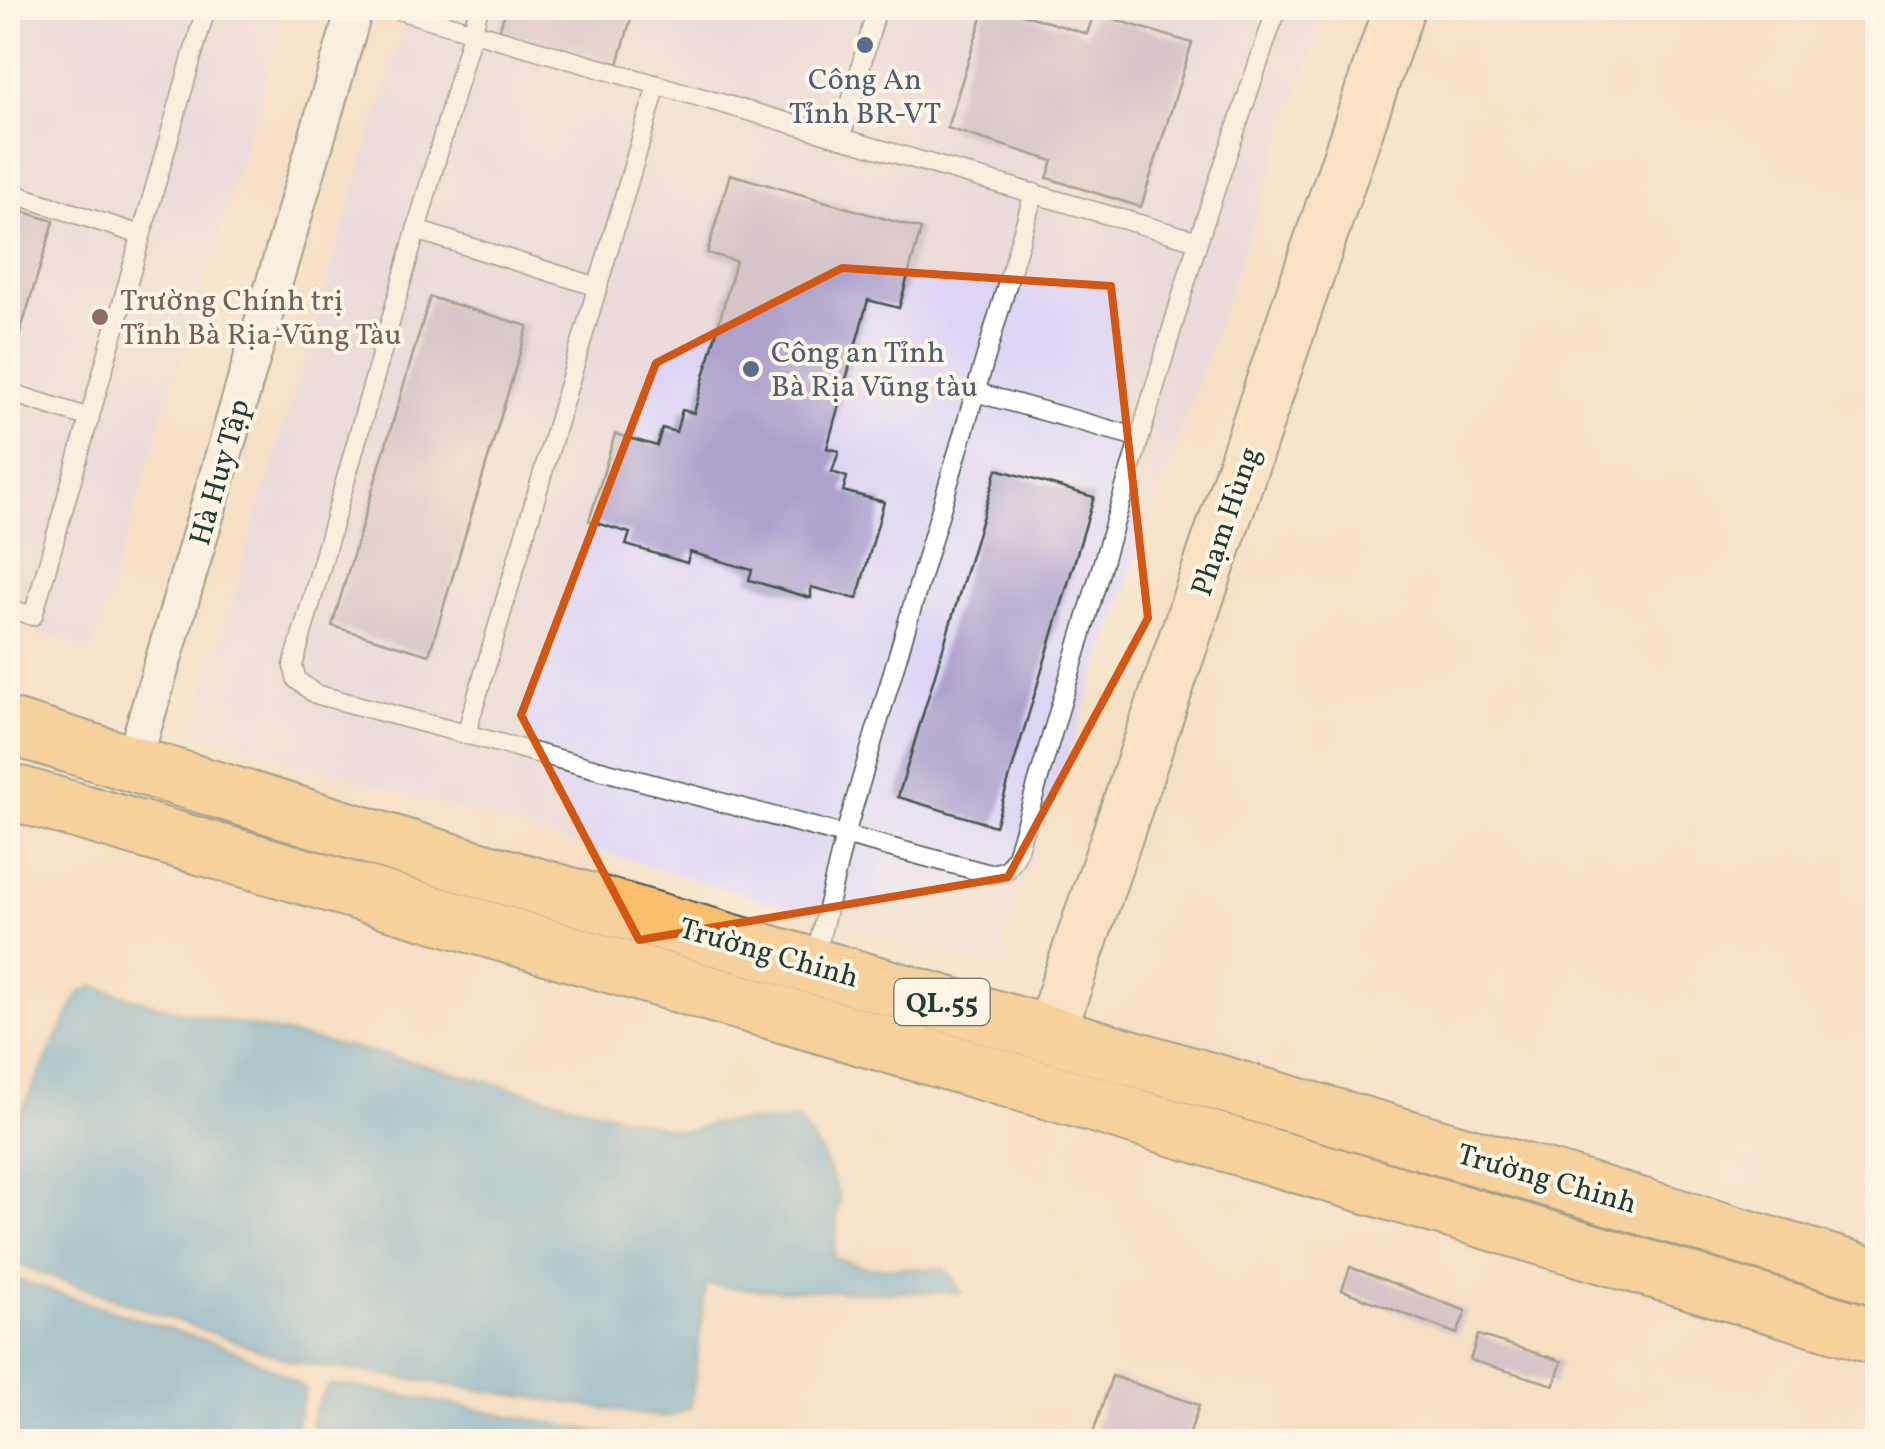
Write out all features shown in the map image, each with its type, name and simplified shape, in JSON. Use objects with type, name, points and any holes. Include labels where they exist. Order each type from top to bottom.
[{"type":"highway","name":"Trường Chinh","points":[[8,726],[444,859],[1878,1277]]},
{"type":"highway","name":"Trường Chinh","points":[[8,791],[1031,1086],[1878,1337]]},
{"type":"highway","points":[[1031,1086],[1050,1033]]},
{"type":"street","name":"Hà Huy Tập","points":[[133,763],[354,8]]},
{"type":"street","name":"Phạm Hùng","points":[[1050,1033],[1398,8]]},
{"type":"lane","points":[[8,608],[33,616],[206,8]]},
{"type":"lane","points":[[390,8],[1198,241]]},
{"type":"lane","points":[[479,8],[293,666],[297,680],[315,694],[990,874],[1007,870],[1016,856],[1198,241],[1276,8]]},
{"type":"lane","points":[[841,138],[877,8]]},
{"type":"lane","points":[[466,734],[658,85]]},
{"type":"lane","points":[[8,192],[141,234]]},
{"type":"lane","points":[[814,965],[845,835],[1034,193]]},
{"type":"lane","points":[[416,230],[598,287]]},
{"type":"lane","points":[[8,392],[90,418]]},
{"type":"lane","points":[[975,392],[1140,438]]},
{"type":"highlighted area","points":[[842,268],[1111,286],[1148,618],[1008,877],[639,940],[521,715],[656,363]]},
{"type":"shaded area","name":"Trường Chính trị Tỉnh Bà Rịa-Vũng Tàu","points":[[8,8],[287,8],[92,650],[8,626]]},
{"type":"shaded area","name":"Công an Tỉnh Bà Rịa Vũng tàu","points":[[409,8],[1328,8],[994,968],[192,731]]},
{"type":"water","points":[[94,986],[169,1009],[389,1056],[683,1132],[715,1123],[798,1120],[821,1153],[839,1195],[834,1258],[866,1267],[945,1269],[963,1293],[760,1290],[706,1285],[691,1407],[666,1418],[291,1361],[8,1261],[8,1138],[79,993]]},
{"type":"water","points":[[8,1277],[232,1349],[285,1375],[305,1389],[292,1441],[8,1441]]},
{"type":"water","points":[[346,1385],[647,1441],[310,1441],[314,1412],[324,1393],[329,1386]]},
{"type":"building","points":[[506,8],[634,8],[618,64],[499,31]]},
{"type":"building","points":[[985,8],[1002,8],[1087,34],[1094,13],[1192,43],[1141,207],[1047,178],[1053,161],[947,128]]},
{"type":"building","points":[[730,174],[921,229],[899,308],[868,300],[827,448],[839,451],[832,472],[847,477],[843,491],[884,502],[857,599],[811,587],[811,598],[749,580],[752,570],[690,552],[687,563],[626,545],[630,533],[589,521],[615,434],[657,446],[662,428],[676,432],[682,410],[694,413],[736,261],[707,253]]},
{"type":"building","points":[[8,207],[54,221],[10,366],[8,365]]},
{"type":"building","points":[[430,297],[528,326],[429,655],[332,626]]},
{"type":"building","points":[[997,469],[1094,497],[995,826],[898,797]]},
{"type":"building","points":[[1350,1267],[1466,1311],[1457,1334],[1342,1290]]},
{"type":"building","points":[[1478,1335],[1562,1361],[1554,1385],[1470,1360]]},
{"type":"building","points":[[1112,1376],[1199,1405],[1187,1442],[1090,1442]]},
{"type":"place","name":"Công An Tỉnh BR-VT","points":[[865,45]]},
{"type":"place","name":"Trường Chính trị Tỉnh Bà Rịa-Vũng Tàu","points":[[100,317]]},
{"type":"place","name":"Công an Tỉnh Bà Rịa Vũng tàu","points":[[751,369]]}]
